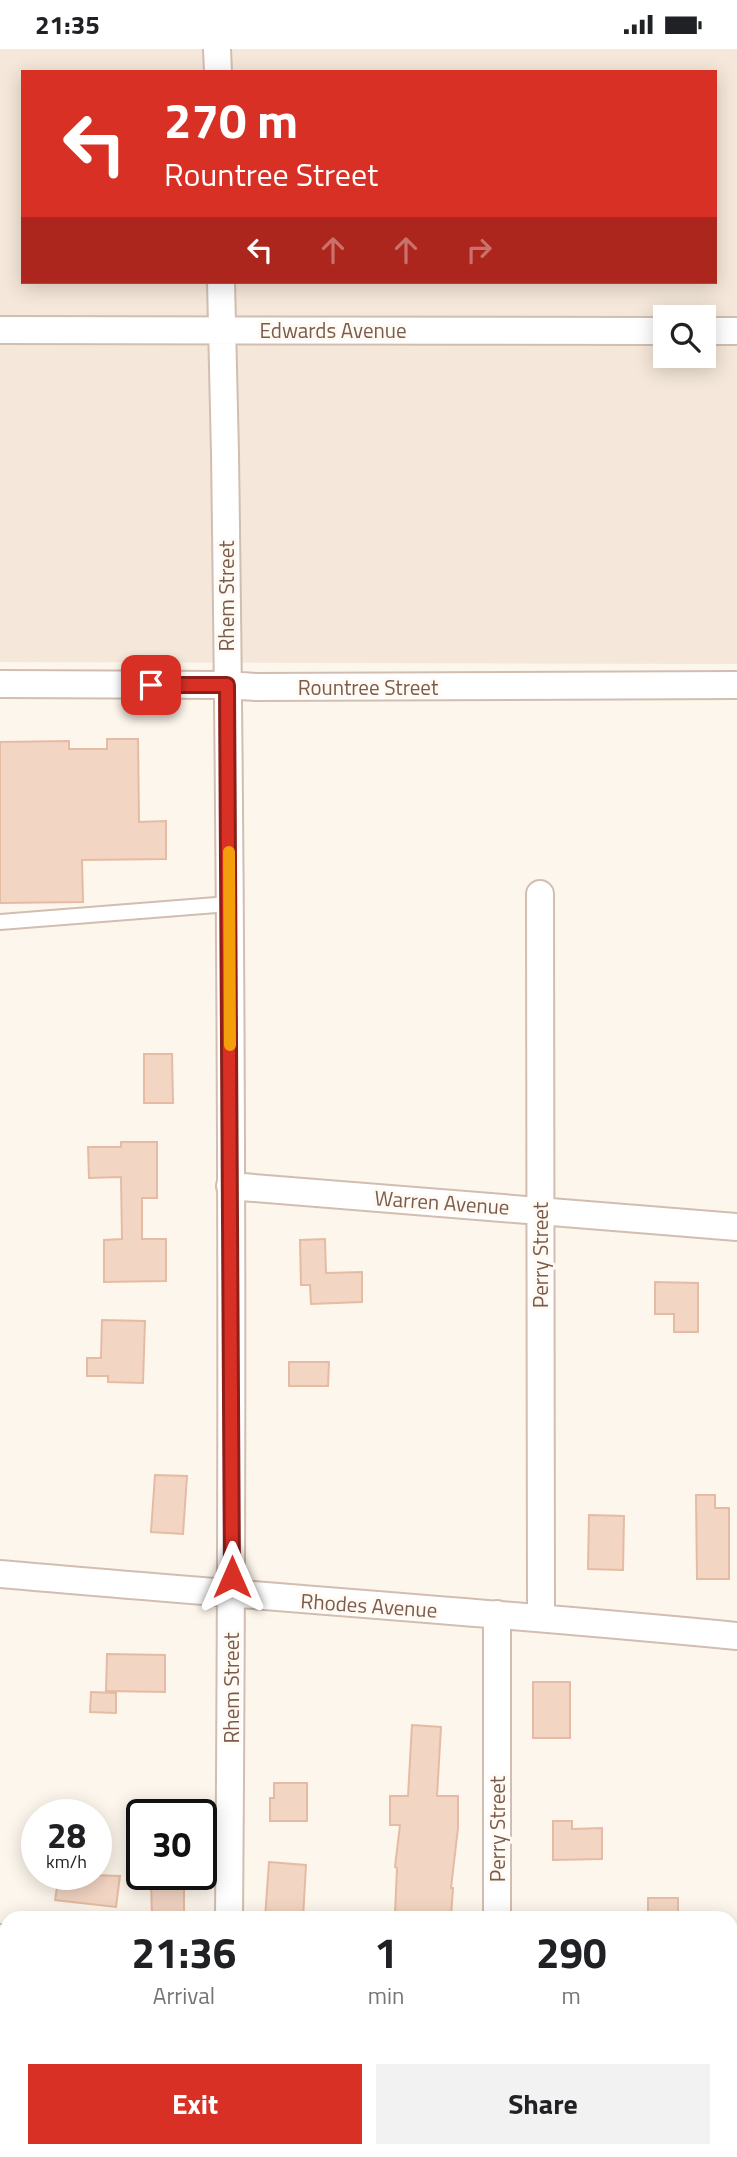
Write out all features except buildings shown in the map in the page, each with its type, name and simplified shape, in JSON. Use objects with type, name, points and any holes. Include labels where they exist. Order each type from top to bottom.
[{"type":"street","points":[[217,49],[218,70]]},
{"type":"street","name":"Rhem Street","points":[[221,284],[229,904],[232,1595],[229,1911]]},
{"type":"street","name":"Edwards Avenue","points":[[0,330],[653,331]]},
{"type":"street","points":[[716,331],[737,331]]},
{"type":"street","name":"Rountree Street","points":[[0,684],[256,687],[737,685]]},
{"type":"street","name":"Perry Street","points":[[540,894],[541,1617]]},
{"type":"street","name":"Warren Avenue","points":[[230,1186],[737,1227]]},
{"type":"street","name":"Rhodes Avenue","points":[[0,1574],[232,1595],[541,1617],[737,1636]]},
{"type":"street","name":"Perry Street","points":[[497,1614],[497,1911]]},
{"type":"lane","points":[[0,922],[229,904]]},
{"type":"shaded area","points":[[0,49],[737,49],[737,664],[0,662]]},
{"type":"slow traffic","points":[[229,852],[230,1045]]},
{"type":"route","points":[[151,685],[227,685],[232,1577]]}]
